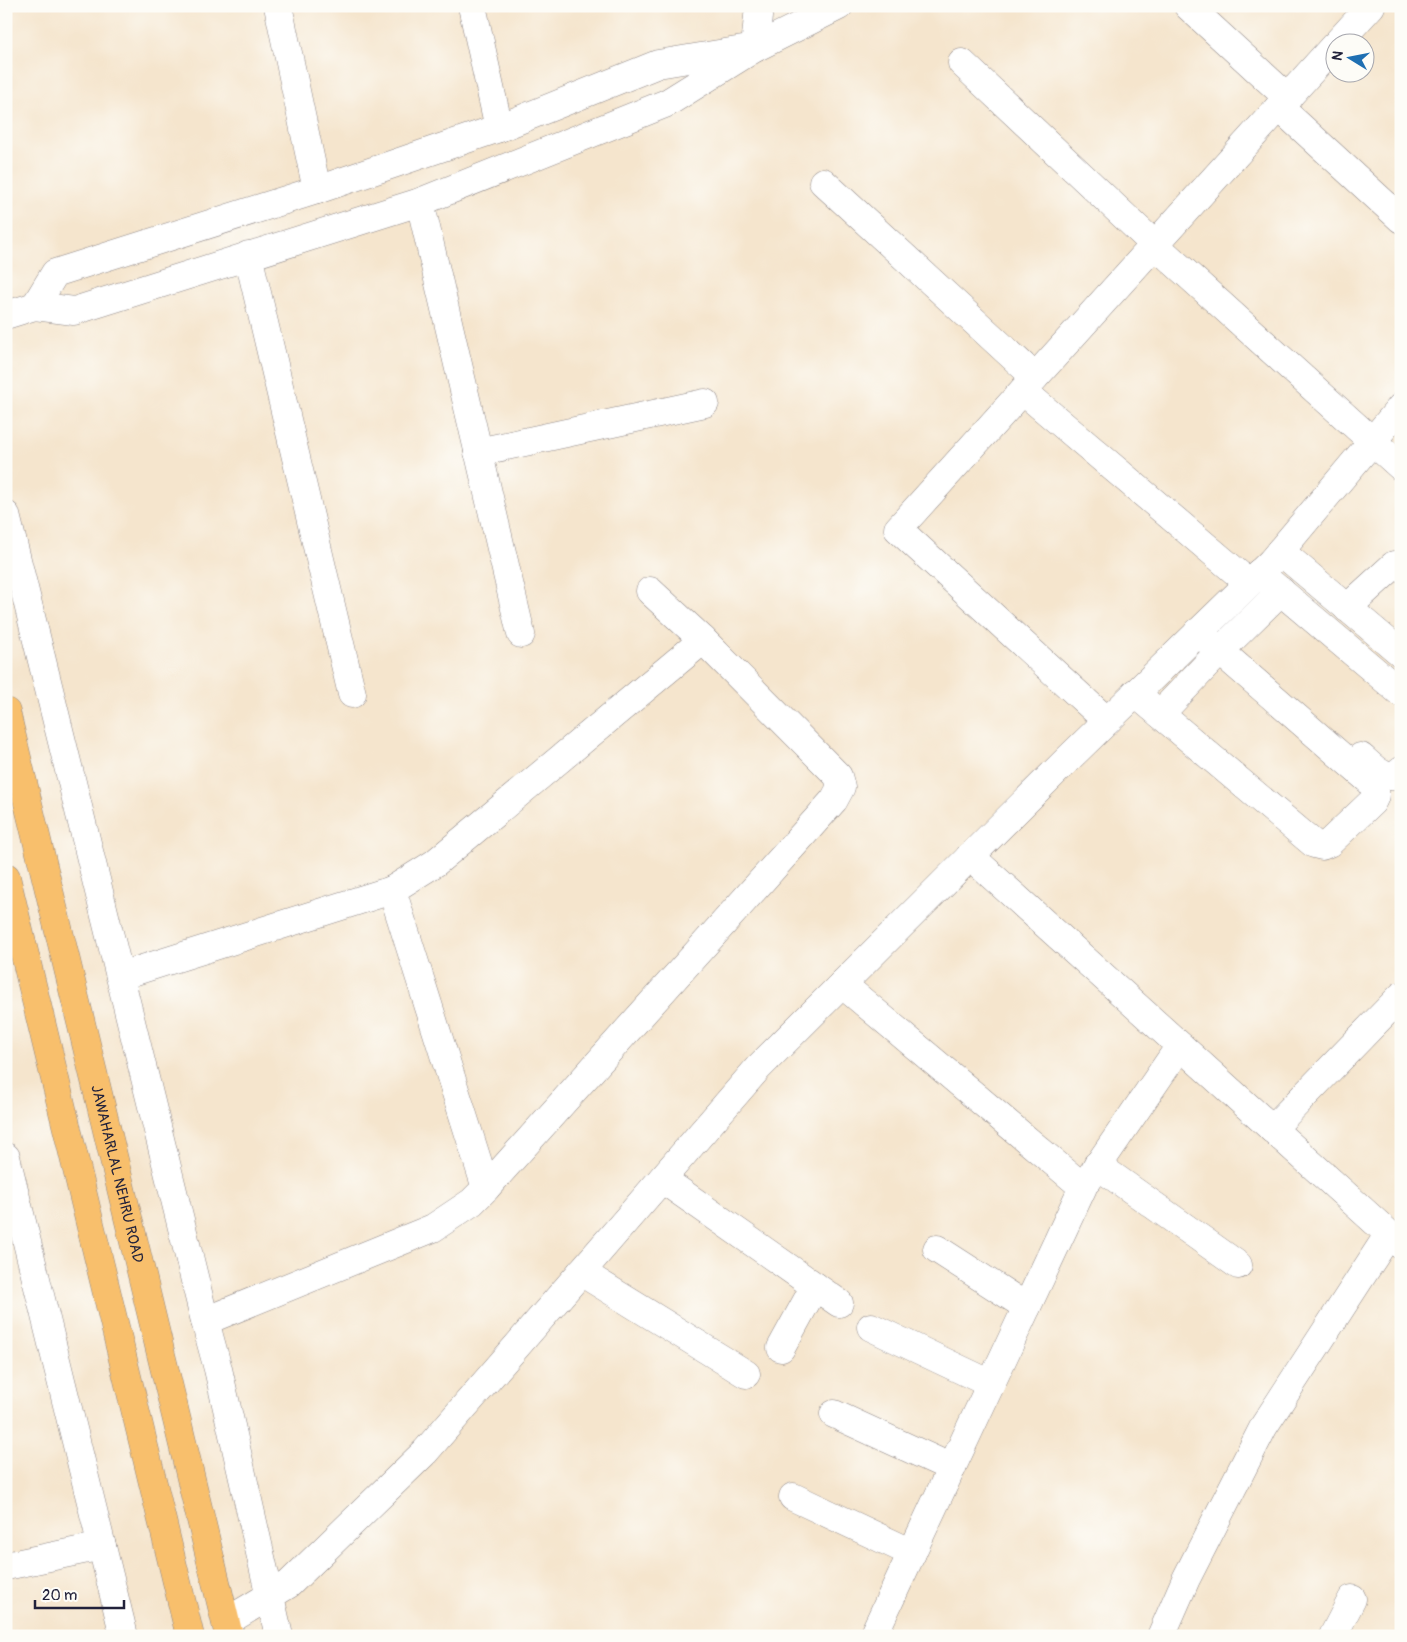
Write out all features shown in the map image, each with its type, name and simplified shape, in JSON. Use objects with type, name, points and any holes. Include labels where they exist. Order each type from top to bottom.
[{"type":"main road","name":"JAWAHARLAL NEHRU ROAD","points":[[6,712],[227,1629]]},
{"type":"main road","points":[[6,877],[190,1636]]},
{"type":"street","points":[[278,6],[317,190]]},
{"type":"street","points":[[472,6],[498,128]]},
{"type":"street","points":[[755,48],[759,6]]},
{"type":"street","points":[[6,315],[35,306],[74,311],[420,202],[667,103],[755,48],[839,6]]},
{"type":"street","points":[[1188,6],[1401,219]]},
{"type":"street","points":[[1347,32],[1371,6]]},
{"type":"street","points":[[35,306],[55,273],[317,190],[498,128],[658,64],[755,48]]},
{"type":"street","points":[[1107,721],[898,529],[1324,57]]},
{"type":"street","points":[[962,63],[1155,245],[1401,467]]},
{"type":"street","points":[[822,182],[1029,384],[1254,578],[1281,592],[1401,693]]},
{"type":"street","points":[[420,202],[521,634]]},
{"type":"street","points":[[248,256],[352,694]]},
{"type":"street","points":[[478,452],[705,403]]},
{"type":"street","points":[[227,1629],[288,1584],[426,1452],[758,1068],[970,856],[1254,578],[1280,551],[1401,407]]},
{"type":"street","points":[[6,516],[218,1369],[279,1636]]},
{"type":"street","points":[[1280,551],[1401,653]]},
{"type":"street","points":[[1347,608],[1394,565]]},
{"type":"street","points":[[205,1321],[432,1228],[472,1202],[834,800],[841,787],[838,776],[703,640],[650,591]]},
{"type":"street","points":[[1160,714],[1281,592]]},
{"type":"street","points":[[1201,630],[1382,775],[1397,775],[1401,771]]},
{"type":"street","points":[[120,976],[392,890],[435,864],[703,640]]},
{"type":"street","points":[[1135,693],[1314,844],[1322,846],[1329,843],[1375,798],[1372,783],[1224,648]]},
{"type":"street","points":[[970,856],[1395,1240],[1264,1426],[1186,1579],[1161,1636]]},
{"type":"street","points":[[392,890],[486,1188]]},
{"type":"street","points":[[842,984],[1090,1176],[1238,1265]]},
{"type":"street","points":[[1272,1128],[1401,996]]},
{"type":"street","points":[[882,1633],[912,1553],[1090,1176],[1180,1046]]},
{"type":"street","points":[[6,1157],[124,1636]]},
{"type":"street","points":[[662,1179],[839,1303]]},
{"type":"street","points":[[937,1249],[1027,1307]]},
{"type":"street","points":[[581,1272],[746,1374]]},
{"type":"street","points":[[781,1348],[815,1286]]},
{"type":"street","points":[[871,1327],[991,1384]]},
{"type":"street","points":[[834,1414],[952,1468]]},
{"type":"street","points":[[793,1497],[912,1553]]},
{"type":"street","points":[[6,1566],[102,1546]]},
{"type":"street","points":[[1333,1636],[1352,1599]]}]
